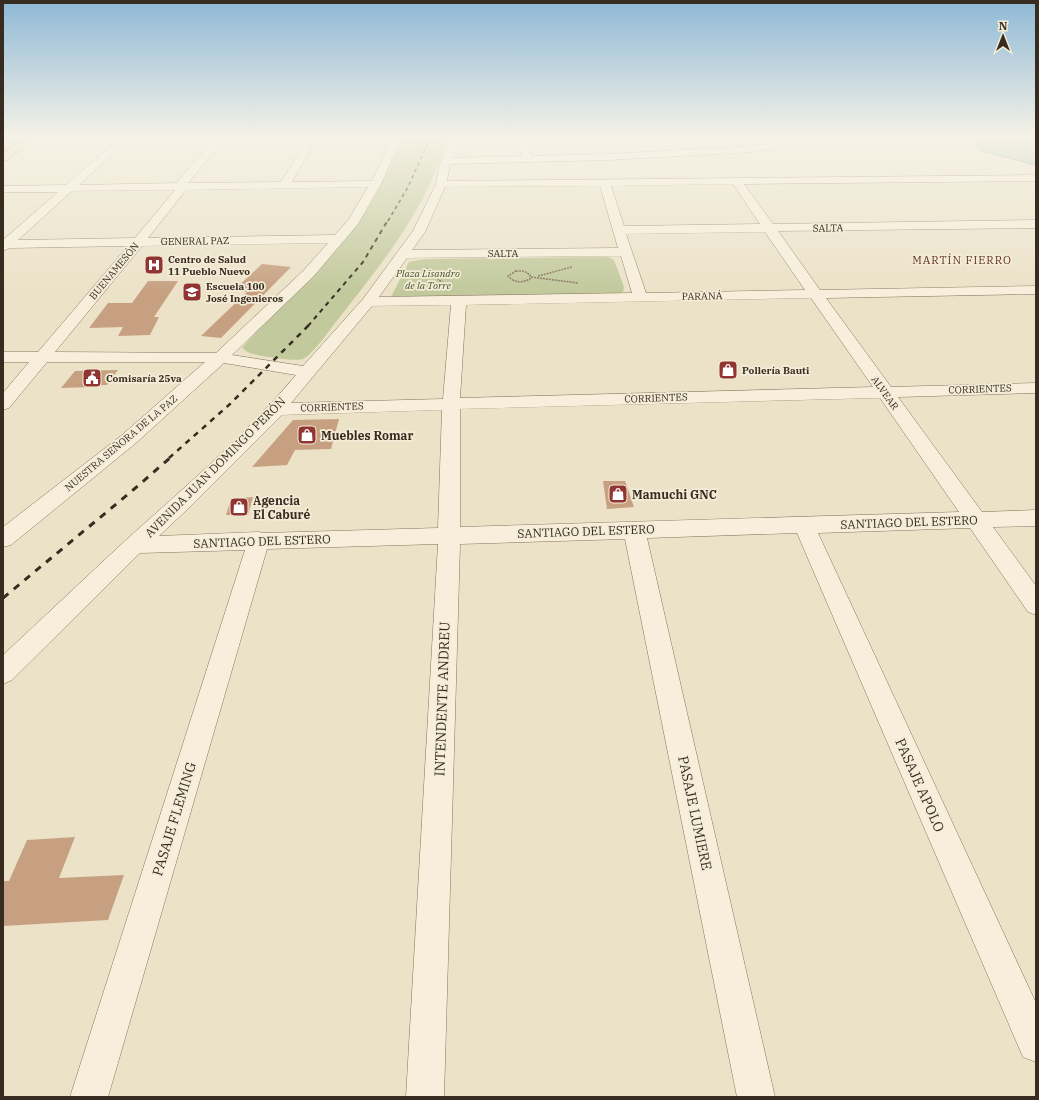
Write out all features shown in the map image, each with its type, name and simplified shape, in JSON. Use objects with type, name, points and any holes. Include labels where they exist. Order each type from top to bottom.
[{"type":"street","points":[[4,245],[67,189]]},
{"type":"street","name":"BUENAMESÓN","points":[[3,404],[139,242],[179,193],[180,189]]},
{"type":"street","name":"NUESTRA SEÑORA DE LA PAZ","points":[[3,539],[129,439],[220,358],[309,273],[354,221],[373,189]]},
{"type":"street","name":"AVENIDA JUAN DOMINGO PERÓN","points":[[3,672],[135,545],[185,500],[277,409],[409,254],[439,189]]},
{"type":"street","points":[[606,189],[640,297]]},
{"type":"street","name":"ALVEAR","points":[[741,189],[1036,605]]},
{"type":"street","name":"SALTA","points":[[619,230],[1036,224]]},
{"type":"street","name":"GENERAL PAZ","points":[[4,245],[338,239]]},
{"type":"street","name":"SALTA","points":[[409,254],[626,252]]},
{"type":"street","name":"PARANÁ","points":[[368,302],[454,295],[640,297],[1036,290]]},
{"type":"street","name":"INTENDENTE ANDREU","points":[[425,1097],[449,536],[454,295]]},
{"type":"street","points":[[3,358],[220,358],[307,372]]},
{"type":"street","name":"CORRIENTES","points":[[277,409],[1036,388]]},
{"type":"street","name":"SANTIAGO DEL ESTERO","points":[[135,545],[260,540],[449,536],[1036,518]]},
{"type":"street","name":"PASAJE APOLO","points":[[804,525],[1036,1044]]},
{"type":"street","name":"PASAJE LUMIERE","points":[[634,530],[756,1097]]},
{"type":"street","name":"PASAJE FLEMING","points":[[90,1097],[260,540]]},
{"type":"path","points":[[409,254],[454,295]]},
{"type":"path","points":[[531,277],[528,273],[520,271],[512,272],[508,276],[511,280],[519,282],[528,281],[531,277],[536,276]]},
{"type":"green space","points":[[427,189],[401,235],[385,258],[311,353],[307,357],[299,360],[285,359],[261,356],[250,353],[242,348],[333,253],[361,219],[378,190]]},
{"type":"green space","name":"Plaza Lisandro de la Torre","points":[[608,257],[614,260],[624,287],[623,292],[615,295],[391,297],[409,262],[424,259]]},
{"type":"building","points":[[262,264],[291,267],[221,338],[201,336],[247,292],[234,290]]},
{"type":"building","points":[[148,281],[178,281],[154,317],[159,317],[150,335],[118,336],[123,327],[89,328],[108,303],[132,303]]},
{"type":"building","points":[[118,370],[107,385],[61,388],[75,371]]},
{"type":"building","name":"Muebles Romar","points":[[339,419],[331,449],[295,450],[287,465],[252,467],[293,420]]},
{"type":"building","name":"Mamuchi GNC","points":[[603,481],[625,481],[634,507],[607,509]]},
{"type":"building","name":"Agencia El Caburé","points":[[253,497],[248,515],[226,515],[231,499]]},
{"type":"building","points":[[75,837],[59,878],[124,875],[108,920],[3,926],[3,881],[9,881],[27,840]]},
{"type":"railway","points":[[388,221],[407,189]]},
{"type":"railway","points":[[308,326],[363,262],[388,220]]},
{"type":"railway","points":[[169,458],[230,404],[308,326]]},
{"type":"railway","points":[[3,598],[171,457]]},
{"type":"place","name":"Centro de Salud 11 Pueblo Nuevo","points":[[154,265]]},
{"type":"place","name":"Escuela 100 José Ingenieros","points":[[192,292]]},
{"type":"place","name":"Pollería Bauti","points":[[728,370]]},
{"type":"place","name":"Comisaría 25va","points":[[92,378]]},
{"type":"place","name":"Muebles Romar","points":[[307,435]]},
{"type":"place","name":"Mamuchi GNC","points":[[618,494]]},
{"type":"place","name":"Agencia El Caburé","points":[[239,507]]},
{"type":"district","name":"MARTÍN FIERRO","points":[[962,260]]}]
